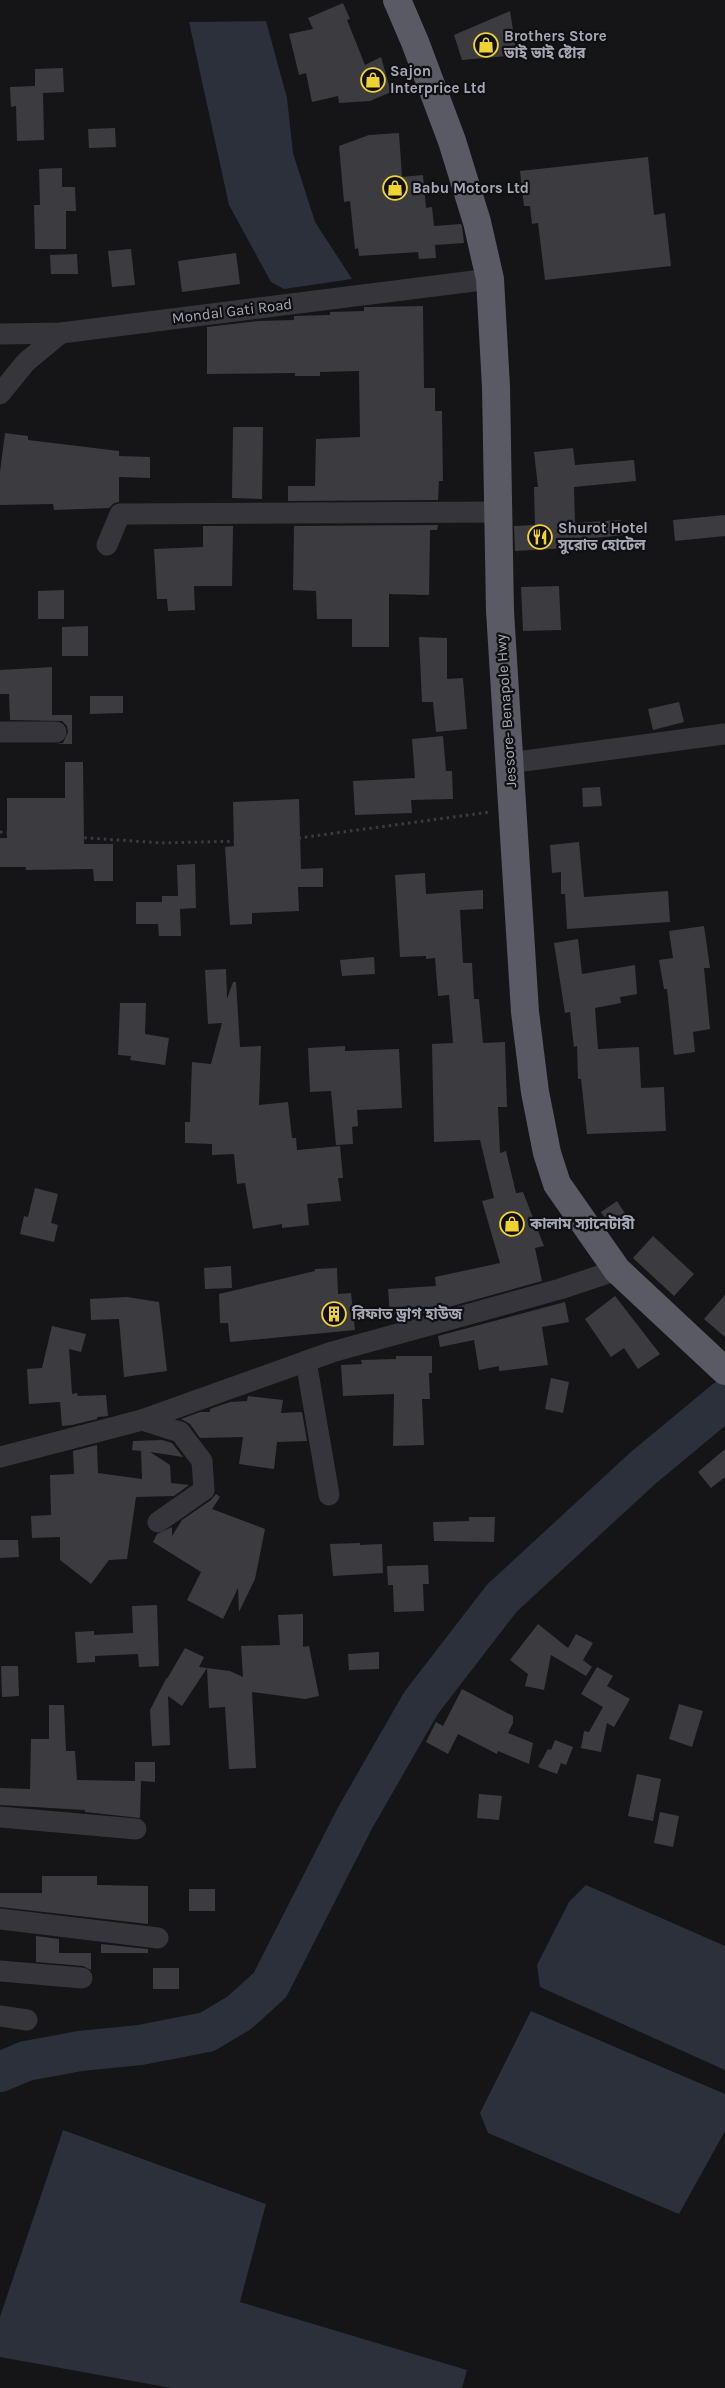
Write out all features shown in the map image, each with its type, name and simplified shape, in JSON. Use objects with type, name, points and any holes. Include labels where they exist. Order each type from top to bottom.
[{"type":"highway","name":"Jessore- Benapole Hwy","points":[[397,0],[415,42],[452,141],[477,222],[490,279],[496,387],[500,611],[525,1012],[535,1092],[547,1153],[557,1184],[617,1270],[724,1370]]},
{"type":"street","name":"Mondal Gati Road","points":[[0,334],[60,332],[490,279]]},
{"type":"street","points":[[0,394],[26,362],[60,332]]},
{"type":"street","points":[[107,545],[120,514],[498,512]]},
{"type":"street","points":[[0,732],[56,732]]},
{"type":"street","points":[[510,763],[725,734]]},
{"type":"street","points":[[0,1457],[142,1420],[332,1352],[560,1289],[617,1270]]},
{"type":"street","points":[[306,1361],[329,1495]]},
{"type":"street","points":[[142,1420],[180,1432],[202,1461],[204,1490],[158,1522]]},
{"type":"street","points":[[0,1817],[136,1829]]},
{"type":"street","points":[[0,1919],[158,1938]]},
{"type":"street","points":[[0,1971],[82,1978]]},
{"type":"street","points":[[0,2016],[27,2020]]},
{"type":"path","points":[[0,832],[162,843],[284,840],[513,809]]},
{"type":"shaded area","points":[[266,21],[287,98],[293,153],[315,222],[352,279],[284,289],[271,282],[229,205],[189,22]]},
{"type":"shaded area","points":[[586,1885],[725,1946],[725,2070],[540,1987],[537,1965],[569,1902]]},
{"type":"shaded area","points":[[531,2011],[725,2094],[725,2131],[679,2214],[488,2133],[480,2113]]},
{"type":"shaded area","points":[[63,2130],[266,2204],[240,2302],[467,2370],[462,2388],[171,2388],[0,2357],[0,2317]]},
{"type":"building","points":[[343,3],[350,19],[347,20],[365,65],[381,57],[391,92],[370,101],[339,103],[338,96],[312,102],[306,73],[299,75],[289,34],[313,29],[308,18]]},
{"type":"building","name":"Brothers Store ভাই ভাই ষ্টোর","points":[[510,11],[517,55],[462,60],[454,35]]},
{"type":"building","points":[[63,68],[64,92],[43,93],[44,140],[17,141],[16,106],[11,107],[10,87],[35,86],[35,69]]},
{"type":"building","points":[[115,128],[116,147],[89,148],[88,129]]},
{"type":"building","points":[[399,133],[402,177],[423,175],[426,208],[432,207],[434,226],[461,224],[462,226],[464,243],[435,245],[436,258],[419,259],[418,252],[359,256],[358,248],[355,249],[350,201],[344,202],[339,146],[369,135]]},
{"type":"building","points":[[648,157],[654,215],[665,213],[671,266],[545,280],[538,223],[532,224],[530,206],[524,206],[520,171]]},
{"type":"building","points":[[62,168],[62,187],[75,187],[76,211],[66,211],[66,249],[35,249],[34,205],[40,205],[39,169]]},
{"type":"building","points":[[131,249],[135,285],[112,287],[108,251]]},
{"type":"building","points":[[236,253],[240,284],[182,292],[178,261]]},
{"type":"building","points":[[77,254],[78,274],[51,274],[50,255]]},
{"type":"building","points":[[423,306],[424,388],[435,388],[435,411],[442,411],[443,481],[439,481],[438,500],[288,501],[288,486],[315,486],[316,439],[360,437],[359,371],[320,372],[320,376],[295,376],[295,373],[207,374],[207,327],[258,321],[294,320],[294,316],[330,315],[330,312],[364,311],[364,307]]},
{"type":"building","points":[[233,427],[263,427],[262,499],[232,498]]},
{"type":"building","points":[[5,433],[28,436],[28,440],[119,451],[119,456],[150,457],[150,478],[119,477],[119,502],[114,503],[109,508],[54,510],[53,504],[0,505],[0,472]]},
{"type":"building","points":[[573,448],[575,465],[634,460],[636,481],[574,487],[575,523],[621,520],[623,535],[567,541],[568,548],[515,551],[514,526],[535,525],[534,487],[538,487],[534,452]]},
{"type":"building","points":[[725,515],[725,536],[675,541],[673,520]]},
{"type":"building","points":[[438,525],[437,530],[430,530],[429,595],[389,594],[389,647],[352,647],[352,619],[317,619],[316,591],[293,590],[294,526]]},
{"type":"building","points":[[203,526],[233,526],[232,586],[194,586],[195,610],[168,611],[167,599],[157,599],[154,549],[203,547]]},
{"type":"building","points":[[559,586],[561,630],[523,631],[521,587]]},
{"type":"building","points":[[64,590],[64,619],[38,619],[38,591]]},
{"type":"building","points":[[88,626],[88,656],[62,656],[62,627]]},
{"type":"building","points":[[419,637],[447,638],[447,679],[463,678],[467,729],[436,732],[433,702],[422,702]]},
{"type":"building","points":[[52,667],[52,715],[72,715],[72,744],[56,744],[63,743],[68,732],[67,726],[62,721],[10,720],[9,694],[0,694],[0,670]]},
{"type":"building","points":[[90,696],[123,696],[123,713],[90,714]]},
{"type":"building","points":[[679,702],[684,722],[653,730],[648,709]]},
{"type":"building","points":[[443,736],[446,771],[452,771],[453,799],[411,800],[412,813],[355,815],[353,781],[415,778],[412,739]]},
{"type":"building","points":[[65,762],[83,762],[84,844],[113,844],[113,881],[94,881],[93,869],[26,870],[26,867],[0,867],[0,838],[7,838],[7,798],[65,798]]},
{"type":"building","points":[[600,787],[602,806],[583,807],[582,788]]},
{"type":"building","points":[[299,799],[301,869],[323,868],[323,887],[298,887],[299,911],[252,913],[252,924],[230,925],[225,847],[234,846],[233,802]]},
{"type":"building","points":[[579,842],[584,897],[668,891],[670,922],[567,929],[565,894],[561,894],[561,872],[552,873],[550,845]]},
{"type":"building","points":[[195,864],[196,908],[180,909],[181,936],[159,936],[158,924],[136,924],[136,902],[162,902],[162,896],[178,896],[177,865]]},
{"type":"building","points":[[425,873],[426,894],[483,890],[483,909],[460,910],[463,963],[472,963],[474,999],[479,999],[483,1043],[505,1042],[507,1107],[498,1107],[500,1153],[506,1151],[516,1193],[523,1192],[544,1246],[535,1248],[542,1281],[427,1313],[390,1315],[388,1289],[436,1286],[435,1277],[500,1263],[482,1201],[494,1198],[480,1140],[434,1142],[432,1044],[453,1043],[449,995],[438,996],[435,958],[426,959],[426,956],[400,957],[395,875]]},
{"type":"building","points":[[704,926],[710,968],[704,968],[710,1029],[693,1032],[695,1052],[674,1055],[667,989],[664,989],[659,960],[673,958],[669,931]]},
{"type":"building","points":[[578,939],[582,974],[635,965],[637,994],[620,997],[621,1003],[595,1008],[598,1049],[639,1047],[641,1088],[664,1087],[666,1131],[587,1134],[581,1079],[578,1079],[577,1046],[574,1047],[570,1012],[565,1013],[554,943]]},
{"type":"building","points":[[374,957],[375,974],[342,976],[340,960]]},
{"type":"building","points":[[226,969],[227,999],[233,982],[236,982],[240,1047],[261,1046],[259,1105],[288,1102],[292,1138],[296,1138],[297,1150],[340,1146],[343,1178],[338,1178],[341,1201],[307,1204],[309,1225],[282,1228],[282,1224],[253,1229],[245,1183],[237,1184],[234,1154],[212,1155],[212,1144],[185,1143],[185,1122],[190,1122],[192,1062],[211,1064],[222,1023],[208,1024],[205,970]]},
{"type":"building","points":[[120,1003],[146,1003],[145,1034],[169,1038],[165,1065],[130,1060],[131,1056],[118,1055]]},
{"type":"building","points":[[345,1046],[345,1051],[399,1049],[402,1108],[357,1110],[358,1126],[352,1127],[353,1144],[336,1145],[331,1091],[310,1092],[308,1048]]},
{"type":"building","points":[[35,1188],[58,1194],[51,1223],[58,1225],[54,1242],[20,1234],[24,1216],[28,1217]]},
{"type":"building","points":[[617,1201],[628,1218],[612,1229],[601,1212]]},
{"type":"building","points":[[653,1236],[694,1274],[674,1296],[633,1258]]},
{"type":"building","points":[[231,1266],[232,1288],[205,1289],[204,1268]]},
{"type":"building","points":[[337,1268],[338,1294],[351,1293],[355,1330],[230,1342],[228,1323],[220,1323],[219,1294],[315,1271],[315,1269]]},
{"type":"building","points":[[725,1295],[725,1337],[704,1319]]},
{"type":"building","points":[[615,1296],[660,1354],[638,1369],[624,1348],[611,1357],[585,1319]]},
{"type":"building","points":[[127,1297],[159,1302],[167,1371],[124,1377],[119,1319],[91,1320],[90,1299]]},
{"type":"building","points":[[565,1302],[569,1322],[542,1327],[548,1365],[499,1371],[499,1366],[479,1370],[474,1340],[440,1347],[438,1336]]},
{"type":"building","points":[[52,1326],[86,1334],[81,1352],[69,1349],[72,1394],[77,1393],[78,1396],[106,1395],[108,1416],[62,1426],[60,1402],[29,1404],[27,1369],[42,1368]]},
{"type":"building","points":[[396,1356],[432,1356],[432,1373],[429,1373],[430,1399],[422,1399],[424,1445],[393,1446],[394,1394],[343,1396],[341,1365],[362,1364],[361,1360],[396,1359]]},
{"type":"building","points":[[551,1378],[569,1382],[563,1413],[545,1409]]},
{"type":"building","points":[[248,1396],[283,1400],[281,1413],[302,1412],[307,1441],[277,1442],[274,1469],[239,1464],[243,1437],[200,1438],[190,1424],[181,1419],[200,1412],[210,1412],[210,1409],[230,1402],[247,1401]]},
{"type":"building","points":[[162,1440],[172,1443],[183,1457],[150,1452],[170,1465],[171,1483],[189,1485],[174,1496],[136,1497],[127,1559],[109,1560],[91,1584],[60,1560],[60,1537],[32,1538],[31,1516],[51,1515],[50,1475],[74,1474],[73,1451],[97,1445],[98,1473],[142,1479],[141,1451],[132,1450],[133,1441]]},
{"type":"building","points":[[725,1449],[725,1477],[711,1488],[698,1472]]},
{"type":"building","points":[[216,1494],[220,1497],[212,1509],[265,1529],[255,1579],[239,1612],[238,1588],[223,1619],[187,1600],[201,1572],[153,1542],[157,1534],[172,1527],[172,1536],[182,1520],[211,1500]]},
{"type":"building","points":[[469,1517],[495,1517],[494,1542],[434,1541],[433,1522],[469,1521]]},
{"type":"building","points":[[0,1540],[18,1540],[19,1557],[0,1558]]},
{"type":"building","points":[[360,1543],[360,1545],[382,1544],[383,1573],[333,1576],[330,1544]]},
{"type":"building","points":[[428,1565],[429,1584],[423,1584],[424,1611],[394,1612],[393,1585],[388,1585],[387,1566]]},
{"type":"building","points":[[157,1605],[159,1666],[139,1667],[138,1654],[95,1656],[95,1662],[77,1663],[75,1632],[94,1631],[94,1635],[133,1633],[132,1606]]},
{"type":"building","points":[[303,1614],[303,1647],[309,1646],[319,1696],[305,1699],[252,1692],[256,1768],[229,1769],[225,1707],[209,1708],[207,1668],[230,1671],[243,1677],[241,1646],[280,1645],[278,1615]]},
{"type":"building","points":[[538,1624],[568,1648],[576,1634],[593,1643],[583,1660],[592,1667],[586,1676],[551,1655],[544,1690],[525,1686],[528,1674],[510,1660]]},
{"type":"building","points":[[185,1648],[204,1657],[199,1667],[207,1668],[182,1706],[168,1696],[170,1745],[152,1746],[150,1710]]},
{"type":"building","points":[[379,1652],[379,1669],[349,1670],[348,1654]]},
{"type":"building","points":[[1,1666],[18,1666],[19,1696],[2,1697]]},
{"type":"building","points":[[597,1667],[613,1676],[607,1686],[630,1699],[614,1727],[607,1723],[601,1752],[581,1748],[584,1731],[589,1732],[603,1707],[581,1694]]},
{"type":"building","points":[[462,1689],[513,1716],[513,1723],[508,1733],[533,1743],[529,1764],[498,1751],[497,1754],[458,1734],[448,1754],[426,1742],[436,1722],[443,1726]]},
{"type":"building","points":[[679,1704],[703,1711],[692,1747],[669,1739]]},
{"type":"building","points":[[49,1705],[64,1705],[66,1751],[75,1751],[77,1780],[135,1781],[135,1762],[155,1762],[155,1782],[141,1781],[140,1818],[85,1812],[85,1810],[0,1805],[0,1788],[30,1789],[31,1739],[49,1739]]},
{"type":"building","points":[[555,1740],[573,1747],[566,1765],[561,1763],[557,1774],[538,1767],[548,1749],[551,1750]]},
{"type":"building","points":[[637,1774],[661,1779],[653,1821],[628,1816]]},
{"type":"building","points":[[479,1794],[502,1796],[499,1820],[477,1818]]},
{"type":"building","points":[[660,1812],[679,1816],[673,1847],[654,1843]]},
{"type":"building","points":[[42,1876],[97,1876],[97,1885],[148,1886],[148,1924],[0,1907],[0,1893],[42,1893]]},
{"type":"building","points":[[189,1889],[215,1889],[215,1911],[189,1911]]},
{"type":"building","points":[[36,1936],[59,1939],[59,1953],[91,1953],[91,1970],[83,1966],[36,1962]]},
{"type":"building","points":[[101,1944],[148,1949],[148,1953],[101,1953]]},
{"type":"building","points":[[153,1968],[179,1968],[179,1989],[153,1989]]},
{"type":"waterway","points":[[0,2072],[26,2061],[80,2051],[140,2045],[207,2032],[239,2013],[270,1985],[355,1818],[421,1703],[502,1598],[643,1468],[725,1400]]},
{"type":"place","name":"Brothers Store ভাই ভাই ষ্টোর","points":[[486,45]]},
{"type":"place","name":"Sajon Interprice Ltd","points":[[373,80]]},
{"type":"place","name":"Babu Motors Ltd","points":[[395,188]]},
{"type":"place","name":"Shurot Hotel সুরোত হোটেল","points":[[540,537]]},
{"type":"place","name":"কালাম স্যানেটারী","points":[[512,1224]]},
{"type":"place","name":"রিফাত ড্রাগ হাউজ","points":[[334,1314]]}]
